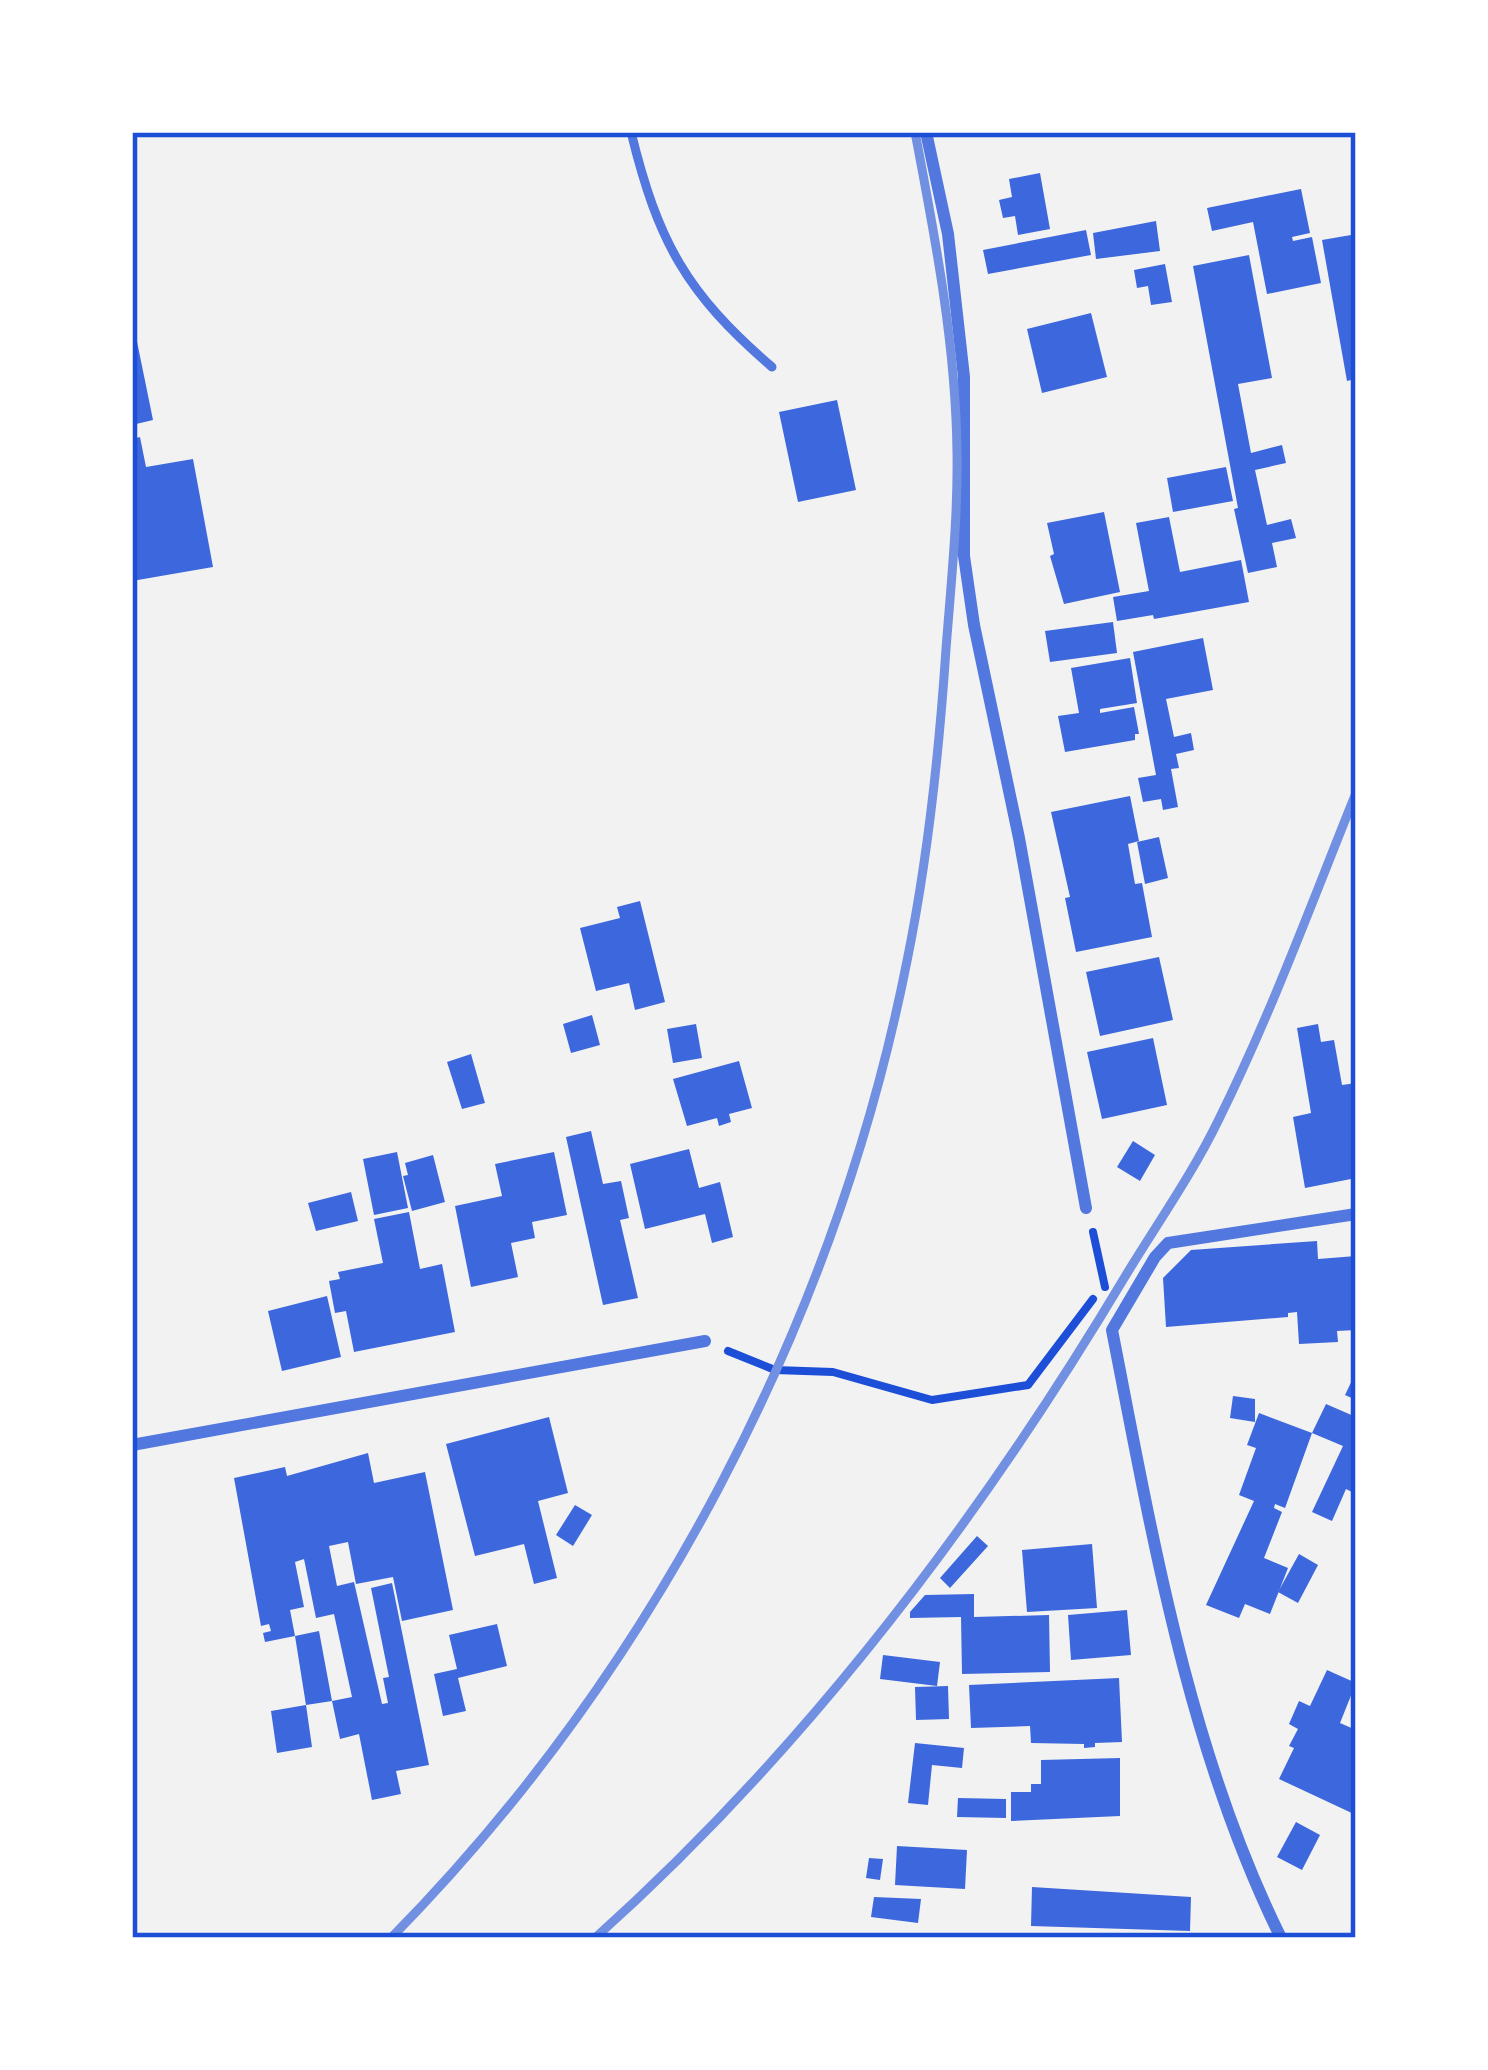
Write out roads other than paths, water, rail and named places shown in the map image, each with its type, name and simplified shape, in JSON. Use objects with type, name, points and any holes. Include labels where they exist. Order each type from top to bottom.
[{"type":"street","points":[[926,132],[948,234],[964,377],[964,556],[974,625],[1019,838],[1086,1208]]},
{"type":"street","points":[[1281,1938],[1262,1899],[1200,1724],[1163,1594],[1112,1330],[1168,1243],[1356,1214]]},
{"type":"street","points":[[132,1445],[705,1341]]},
{"type":"lane","points":[[631,132],[645,189],[688,281],[732,332],[772,367]]},
{"type":"railway","points":[[391,1938],[485,1835],[571,1725],[650,1609],[720,1487],[781,1360],[833,1230],[875,1096],[907,961],[927,845],[954,551],[957,453],[949,332],[915,132]]},
{"type":"railway","points":[[595,1938],[673,1865],[818,1709],[886,1626],[1012,1454],[1209,1139],[1274,998],[1356,793]]}]
